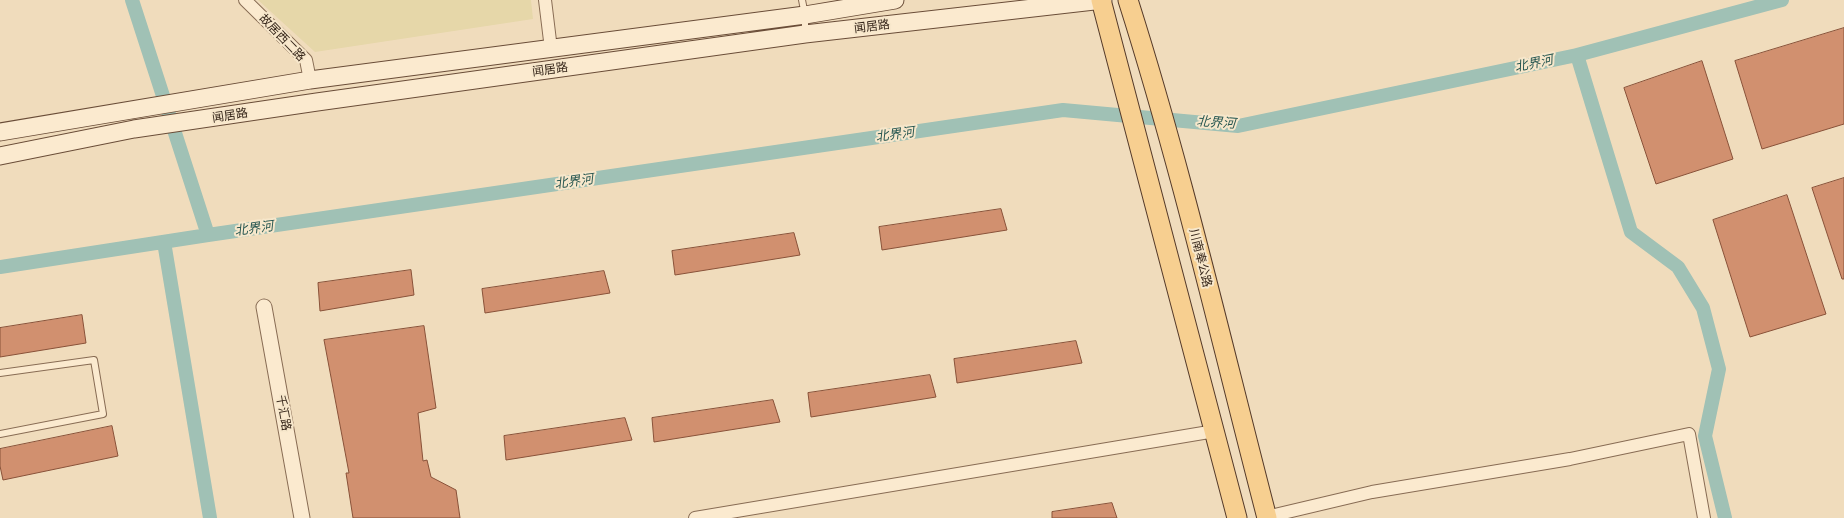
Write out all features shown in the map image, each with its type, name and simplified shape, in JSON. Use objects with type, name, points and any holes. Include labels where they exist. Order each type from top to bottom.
[{"type":"main road","points":[[0,132],[310,80],[551,49],[803,8],[895,0]]},
{"type":"main road","points":[[1102,0],[1238,518]]},
{"type":"main road","name":"闻居路","points":[[0,156],[134,129],[212,119],[317,102],[805,34],[1102,0]]},
{"type":"main road","name":"川南奉公路","points":[[1128,0],[1154,83],[1266,517]]},
{"type":"street","name":"故居西二路","points":[[245,0],[306,60],[310,80]]},
{"type":"street","points":[[545,0],[551,49]]},
{"type":"street","name":"千汇路","points":[[264,308],[302,518]]},
{"type":"street","points":[[695,518],[1215,431]]},
{"type":"street","points":[[1266,517],[1372,492],[1570,459],[1689,434],[1704,518]]},
{"type":"lane","points":[[803,8],[805,34]]},
{"type":"lane","points":[[0,373],[94,360],[103,414],[0,434]]},
{"type":"shaded area","points":[[258,0],[531,0],[533,19],[315,52]]},
{"type":"building","points":[[1844,28],[1844,124],[1762,149],[1735,61]]},
{"type":"building","points":[[1702,61],[1733,159],[1656,184],[1624,88]]},
{"type":"building","points":[[1844,178],[1844,279],[1842,279],[1812,188]]},
{"type":"building","points":[[1787,195],[1826,314],[1750,337],[1713,220]]},
{"type":"building","points":[[1001,209],[1007,230],[882,250],[879,227]]},
{"type":"building","points":[[794,233],[800,255],[675,275],[672,251]]},
{"type":"building","points":[[411,270],[414,295],[320,311],[318,283]]},
{"type":"building","points":[[604,271],[610,293],[485,313],[482,289]]},
{"type":"building","points":[[82,315],[86,343],[0,357],[0,328]]},
{"type":"building","points":[[424,326],[436,408],[418,413],[423,461],[427,460],[431,477],[456,490],[460,518],[353,518],[346,473],[349,473],[324,340]]},
{"type":"building","points":[[1076,341],[1082,363],[957,383],[954,359]]},
{"type":"building","points":[[930,375],[936,397],[811,417],[808,393]]},
{"type":"building","points":[[773,400],[780,422],[654,442],[652,418]]},
{"type":"building","points":[[625,418],[632,440],[506,460],[504,436]]},
{"type":"building","points":[[112,426],[118,456],[3,480],[0,466],[0,449]]},
{"type":"building","points":[[1112,503],[1117,518],[1052,518],[1052,512]]},
{"type":"waterway","points":[[132,0],[208,235]]},
{"type":"waterway","name":"北界河","points":[[0,267],[208,235],[1063,110],[1238,126],[1577,55],[1782,0]]},
{"type":"waterway","points":[[1577,55],[1631,232],[1678,267],[1703,308],[1719,369],[1705,436],[1725,518]]},
{"type":"waterway","points":[[164,242],[210,518]]}]
